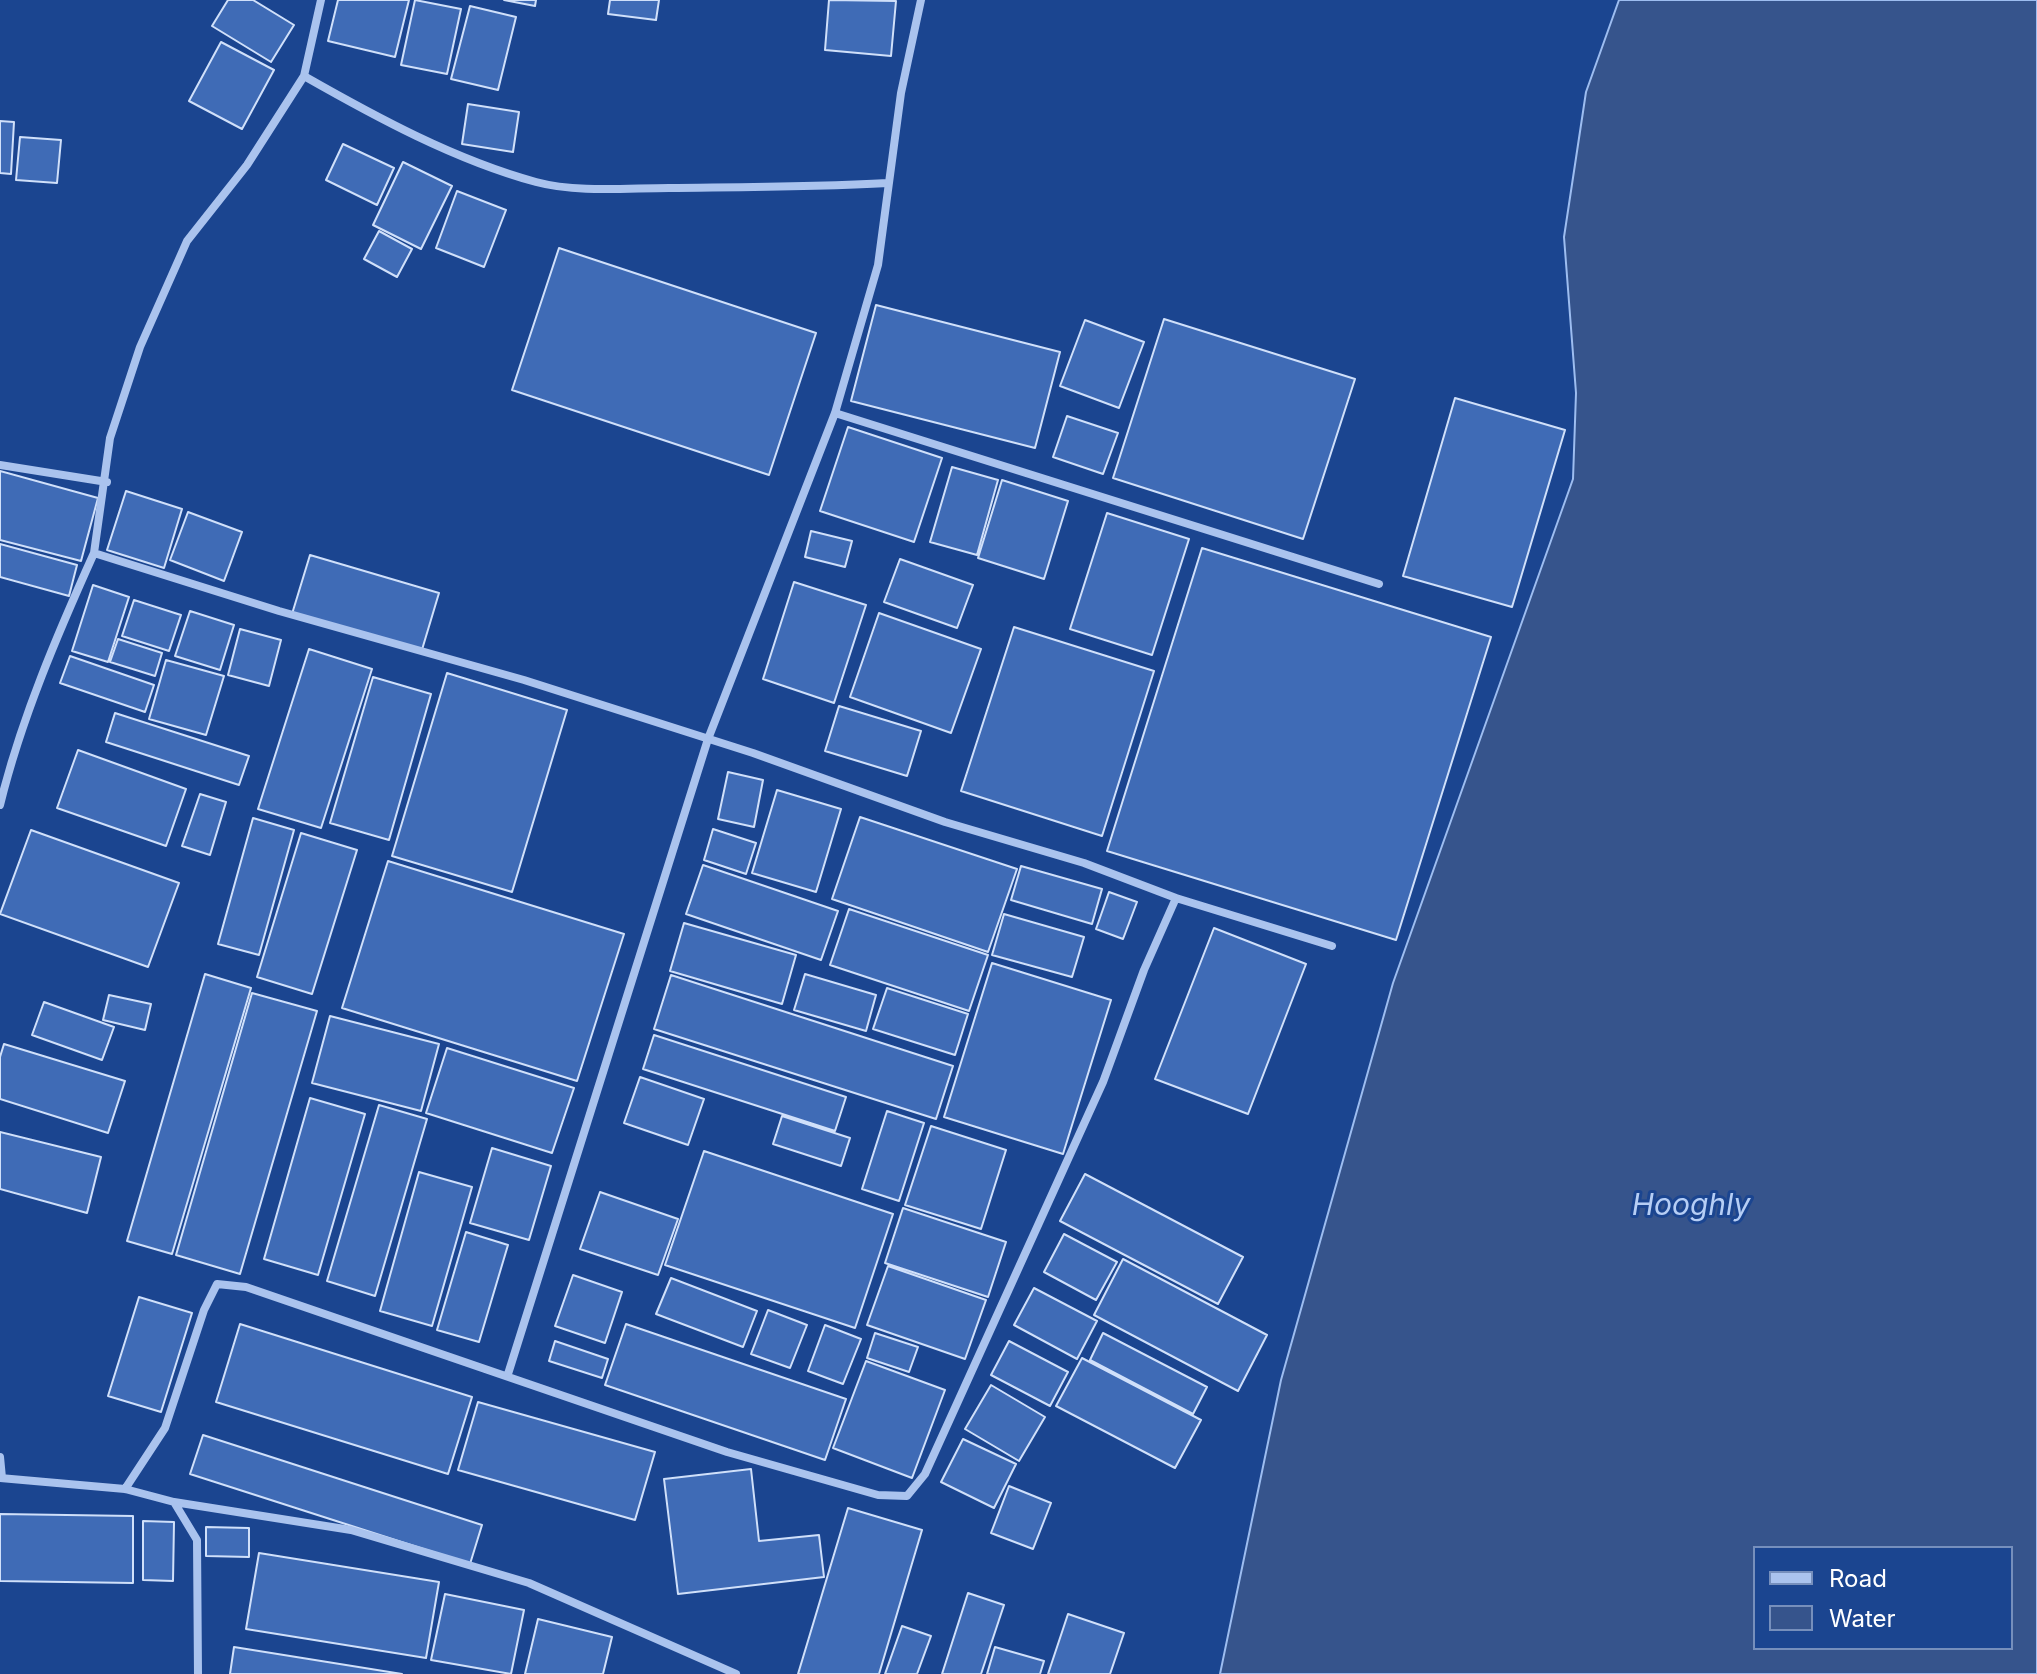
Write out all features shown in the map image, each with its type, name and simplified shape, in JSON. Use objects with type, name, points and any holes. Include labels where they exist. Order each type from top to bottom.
[{"type":"street","points":[[0,805],[8,771],[68,611],[94,553],[107,482],[110,438],[140,347],[187,241],[247,165],[304,76],[321,0]]},
{"type":"street","points":[[508,1374],[708,739],[835,413],[878,265],[901,93],[921,0]]},
{"type":"street","points":[[304,76],[359,107],[458,153],[538,183],[602,188],[799,188],[888,183]]},
{"type":"street","points":[[835,413],[1379,584]]},
{"type":"street","points":[[0,465],[107,482]]},
{"type":"street","points":[[94,553],[279,611],[524,680],[708,739],[945,822],[1084,863],[1176,898],[1332,946]]},
{"type":"street","points":[[125,1489],[165,1428],[204,1310],[217,1284],[246,1287],[508,1374],[727,1452],[878,1495],[907,1496],[925,1474],[1060,1179],[1103,1082],[1144,970],[1176,898]]},
{"type":"street","points":[[0,1457],[1,1478],[125,1489],[174,1502],[351,1530],[529,1583],[736,1674]]},
{"type":"street","points":[[174,1502],[197,1540],[198,1674]]},
{"type":"water","name":"Hooghly","points":[[1619,0],[2037,0],[2037,1674],[1220,1674],[1281,1380],[1393,983],[1573,479],[1576,393],[1564,237],[1586,92]]},
{"type":"building","points":[[228,0],[253,0],[294,25],[271,62],[212,26]]},
{"type":"building","points":[[338,0],[409,0],[395,57],[328,41]]},
{"type":"building","points":[[415,0],[461,9],[447,74],[401,65]]},
{"type":"building","points":[[504,0],[536,0],[535,6]]},
{"type":"building","points":[[610,0],[659,0],[656,20],[608,14]]},
{"type":"building","points":[[829,0],[896,1],[891,56],[825,50]]},
{"type":"building","points":[[470,6],[516,17],[498,90],[451,79]]},
{"type":"building","points":[[221,42],[274,70],[242,129],[189,101]]},
{"type":"building","points":[[468,104],[519,112],[513,152],[462,144]]},
{"type":"building","points":[[0,121],[14,122],[11,174],[0,173]]},
{"type":"building","points":[[20,137],[61,140],[57,183],[16,180]]},
{"type":"building","points":[[343,144],[394,168],[377,205],[326,180]]},
{"type":"building","points":[[403,162],[452,186],[421,249],[373,225]]},
{"type":"building","points":[[457,191],[506,210],[484,267],[436,248]]},
{"type":"building","points":[[379,231],[412,249],[397,277],[364,259]]},
{"type":"building","points":[[559,248],[816,333],[769,475],[512,390]]},
{"type":"building","points":[[876,305],[1060,352],[1035,448],[851,401]]},
{"type":"building","points":[[1164,319],[1355,379],[1303,539],[1113,478]]},
{"type":"building","points":[[1085,320],[1144,342],[1119,408],[1060,386]]},
{"type":"building","points":[[1455,398],[1565,430],[1512,607],[1403,576]]},
{"type":"building","points":[[1067,416],[1118,433],[1103,474],[1053,457]]},
{"type":"building","points":[[848,427],[942,458],[914,542],[820,511]]},
{"type":"building","points":[[952,467],[998,480],[977,555],[930,542]]},
{"type":"building","points":[[0,471],[98,498],[81,561],[0,540]]},
{"type":"building","points":[[1002,480],[1068,501],[1044,579],[978,558]]},
{"type":"building","points":[[126,491],[182,509],[164,568],[107,550]]},
{"type":"building","points":[[188,512],[242,532],[224,581],[170,560]]},
{"type":"building","points":[[1107,513],[1189,539],[1152,655],[1070,629]]},
{"type":"building","points":[[811,531],[852,541],[845,567],[805,557]]},
{"type":"building","points":[[0,544],[77,565],[69,596],[0,577]]},
{"type":"building","points":[[1202,548],[1491,637],[1396,940],[1107,851]]},
{"type":"building","points":[[310,555],[439,593],[421,653],[292,614]]},
{"type":"building","points":[[900,559],[973,585],[957,628],[884,602]]},
{"type":"building","points":[[794,582],[866,605],[834,703],[763,679]]},
{"type":"building","points":[[93,585],[129,597],[108,662],[72,651]]},
{"type":"building","points":[[134,600],[181,615],[169,651],[122,636]]},
{"type":"building","points":[[190,611],[234,625],[220,670],[175,656]]},
{"type":"building","points":[[879,613],[981,649],[951,733],[850,697]]},
{"type":"building","points":[[1014,627],[1154,671],[1102,836],[961,791]]},
{"type":"building","points":[[240,629],[281,640],[269,686],[228,675]]},
{"type":"building","points":[[118,639],[162,653],[155,676],[110,662]]},
{"type":"building","points":[[309,649],[372,669],[321,828],[258,809]]},
{"type":"building","points":[[70,656],[154,685],[145,712],[60,683]]},
{"type":"building","points":[[166,660],[224,676],[206,735],[149,719]]},
{"type":"building","points":[[447,673],[567,710],[512,892],[392,856]]},
{"type":"building","points":[[373,677],[431,694],[389,840],[330,823]]},
{"type":"building","points":[[839,706],[921,731],[907,776],[825,751]]},
{"type":"building","points":[[115,713],[249,756],[239,785],[106,742]]},
{"type":"building","points":[[78,750],[186,789],[166,846],[57,808]]},
{"type":"building","points":[[728,772],[763,780],[754,827],[718,819]]},
{"type":"building","points":[[777,790],[841,809],[816,892],[752,873]]},
{"type":"building","points":[[200,794],[226,802],[210,855],[182,846]]},
{"type":"building","points":[[860,817],[1017,869],[988,952],[832,899]]},
{"type":"building","points":[[253,818],[294,830],[259,955],[218,944]]},
{"type":"building","points":[[713,829],[756,843],[746,874],[704,860]]},
{"type":"building","points":[[31,830],[179,883],[148,967],[0,914]]},
{"type":"building","points":[[301,833],[357,850],[312,994],[257,977]]},
{"type":"building","points":[[388,861],[624,934],[577,1081],[342,1008]]},
{"type":"building","points":[[703,865],[838,911],[821,960],[686,914]]},
{"type":"building","points":[[1021,866],[1102,889],[1092,924],[1011,900]]},
{"type":"building","points":[[1109,892],[1137,902],[1123,939],[1096,929]]},
{"type":"building","points":[[849,909],[988,955],[969,1011],[830,965]]},
{"type":"building","points":[[1004,914],[1084,937],[1072,977],[992,955]]},
{"type":"building","points":[[684,923],[796,955],[782,1004],[670,971]]},
{"type":"building","points":[[1214,928],[1306,964],[1248,1114],[1155,1079]]},
{"type":"building","points":[[992,963],[1111,1000],[1063,1154],[944,1117]]},
{"type":"building","points":[[205,974],[251,988],[172,1254],[127,1241]]},
{"type":"building","points":[[805,974],[876,995],[866,1031],[794,1010]]},
{"type":"building","points":[[671,975],[953,1066],[936,1119],[654,1029]]},
{"type":"building","points":[[887,988],[968,1014],[955,1055],[873,1029]]},
{"type":"building","points":[[252,993],[317,1011],[240,1274],[176,1255]]},
{"type":"building","points":[[109,995],[151,1004],[145,1030],[103,1020]]},
{"type":"building","points":[[44,1002],[114,1027],[102,1060],[32,1035]]},
{"type":"building","points":[[330,1016],[439,1044],[421,1111],[312,1083]]},
{"type":"building","points":[[654,1035],[846,1097],[835,1131],[643,1069]]},
{"type":"building","points":[[4,1044],[125,1081],[108,1133],[0,1099],[0,1057]]},
{"type":"building","points":[[447,1048],[574,1088],[552,1153],[426,1113]]},
{"type":"building","points":[[640,1077],[704,1099],[688,1145],[624,1123]]},
{"type":"building","points":[[310,1098],[365,1114],[318,1275],[264,1259]]},
{"type":"building","points":[[379,1105],[427,1119],[375,1296],[327,1281]]},
{"type":"building","points":[[887,1111],[924,1123],[899,1201],[862,1189]]},
{"type":"building","points":[[782,1116],[850,1138],[841,1166],[773,1144]]},
{"type":"building","points":[[931,1126],[1006,1150],[981,1229],[905,1205]]},
{"type":"building","points":[[0,1132],[101,1157],[87,1213],[0,1189]]},
{"type":"building","points":[[492,1148],[551,1166],[529,1240],[470,1223]]},
{"type":"building","points":[[704,1151],[893,1214],[855,1328],[665,1265]]},
{"type":"building","points":[[419,1172],[472,1187],[432,1326],[380,1311]]},
{"type":"building","points":[[1085,1174],[1243,1257],[1218,1304],[1060,1221]]},
{"type":"building","points":[[600,1192],[678,1219],[658,1275],[580,1249]]},
{"type":"building","points":[[903,1208],[1006,1242],[988,1297],[885,1263]]},
{"type":"building","points":[[466,1232],[508,1245],[479,1342],[437,1330]]},
{"type":"building","points":[[1064,1234],[1117,1262],[1096,1300],[1044,1272]]},
{"type":"building","points":[[1123,1259],[1267,1335],[1238,1391],[1094,1315]]},
{"type":"building","points":[[888,1266],[986,1300],[965,1359],[867,1325]]},
{"type":"building","points":[[573,1275],[622,1292],[605,1343],[555,1326]]},
{"type":"building","points":[[671,1278],[757,1311],[743,1347],[656,1314]]},
{"type":"building","points":[[1034,1288],[1097,1321],[1077,1359],[1014,1325]]},
{"type":"building","points":[[139,1297],[192,1313],[161,1412],[108,1396]]},
{"type":"building","points":[[768,1310],[807,1325],[790,1368],[751,1354]]},
{"type":"building","points":[[240,1324],[472,1397],[448,1474],[216,1402]]},
{"type":"building","points":[[626,1324],[846,1399],[825,1460],[605,1385]]},
{"type":"building","points":[[825,1325],[861,1339],[843,1384],[808,1371]]},
{"type":"building","points":[[875,1333],[918,1347],[909,1372],[867,1358]]},
{"type":"building","points":[[1103,1333],[1207,1387],[1193,1414],[1090,1360]]},
{"type":"building","points":[[555,1341],[608,1359],[602,1378],[549,1361]]},
{"type":"building","points":[[1009,1341],[1068,1372],[1050,1406],[991,1375]]},
{"type":"building","points":[[1082,1358],[1201,1420],[1175,1468],[1056,1406]]},
{"type":"building","points":[[866,1361],[945,1390],[912,1478],[833,1448]]},
{"type":"building","points":[[991,1385],[1045,1417],[1019,1461],[965,1429]]},
{"type":"building","points":[[478,1402],[655,1452],[635,1520],[458,1470]]},
{"type":"building","points":[[203,1435],[482,1525],[470,1564],[190,1474]]},
{"type":"building","points":[[963,1439],[1016,1464],[994,1508],[941,1482]]},
{"type":"building","points":[[751,1469],[759,1541],[819,1535],[824,1577],[678,1594],[664,1479]]},
{"type":"building","points":[[1009,1486],[1051,1503],[1033,1549],[991,1533]]},
{"type":"building","points":[[848,1508],[922,1530],[879,1674],[798,1674]]},
{"type":"building","points":[[0,1514],[133,1516],[133,1583],[0,1581]]},
{"type":"building","points":[[143,1521],[174,1522],[173,1581],[143,1580]]},
{"type":"building","points":[[206,1527],[249,1528],[249,1557],[206,1556]]},
{"type":"building","points":[[259,1553],[439,1582],[426,1658],[246,1629]]},
{"type":"building","points":[[968,1593],[1004,1605],[981,1674],[942,1674]]},
{"type":"building","points":[[445,1594],[524,1610],[511,1674],[431,1660]]},
{"type":"building","points":[[1068,1614],[1124,1633],[1110,1674],[1048,1674]]},
{"type":"building","points":[[538,1619],[612,1637],[603,1674],[525,1674]]},
{"type":"building","points":[[902,1626],[931,1636],[917,1674],[885,1674]]},
{"type":"building","points":[[234,1647],[402,1674],[230,1674]]},
{"type":"building","points":[[995,1647],[1044,1661],[1040,1674],[987,1674]]}]
